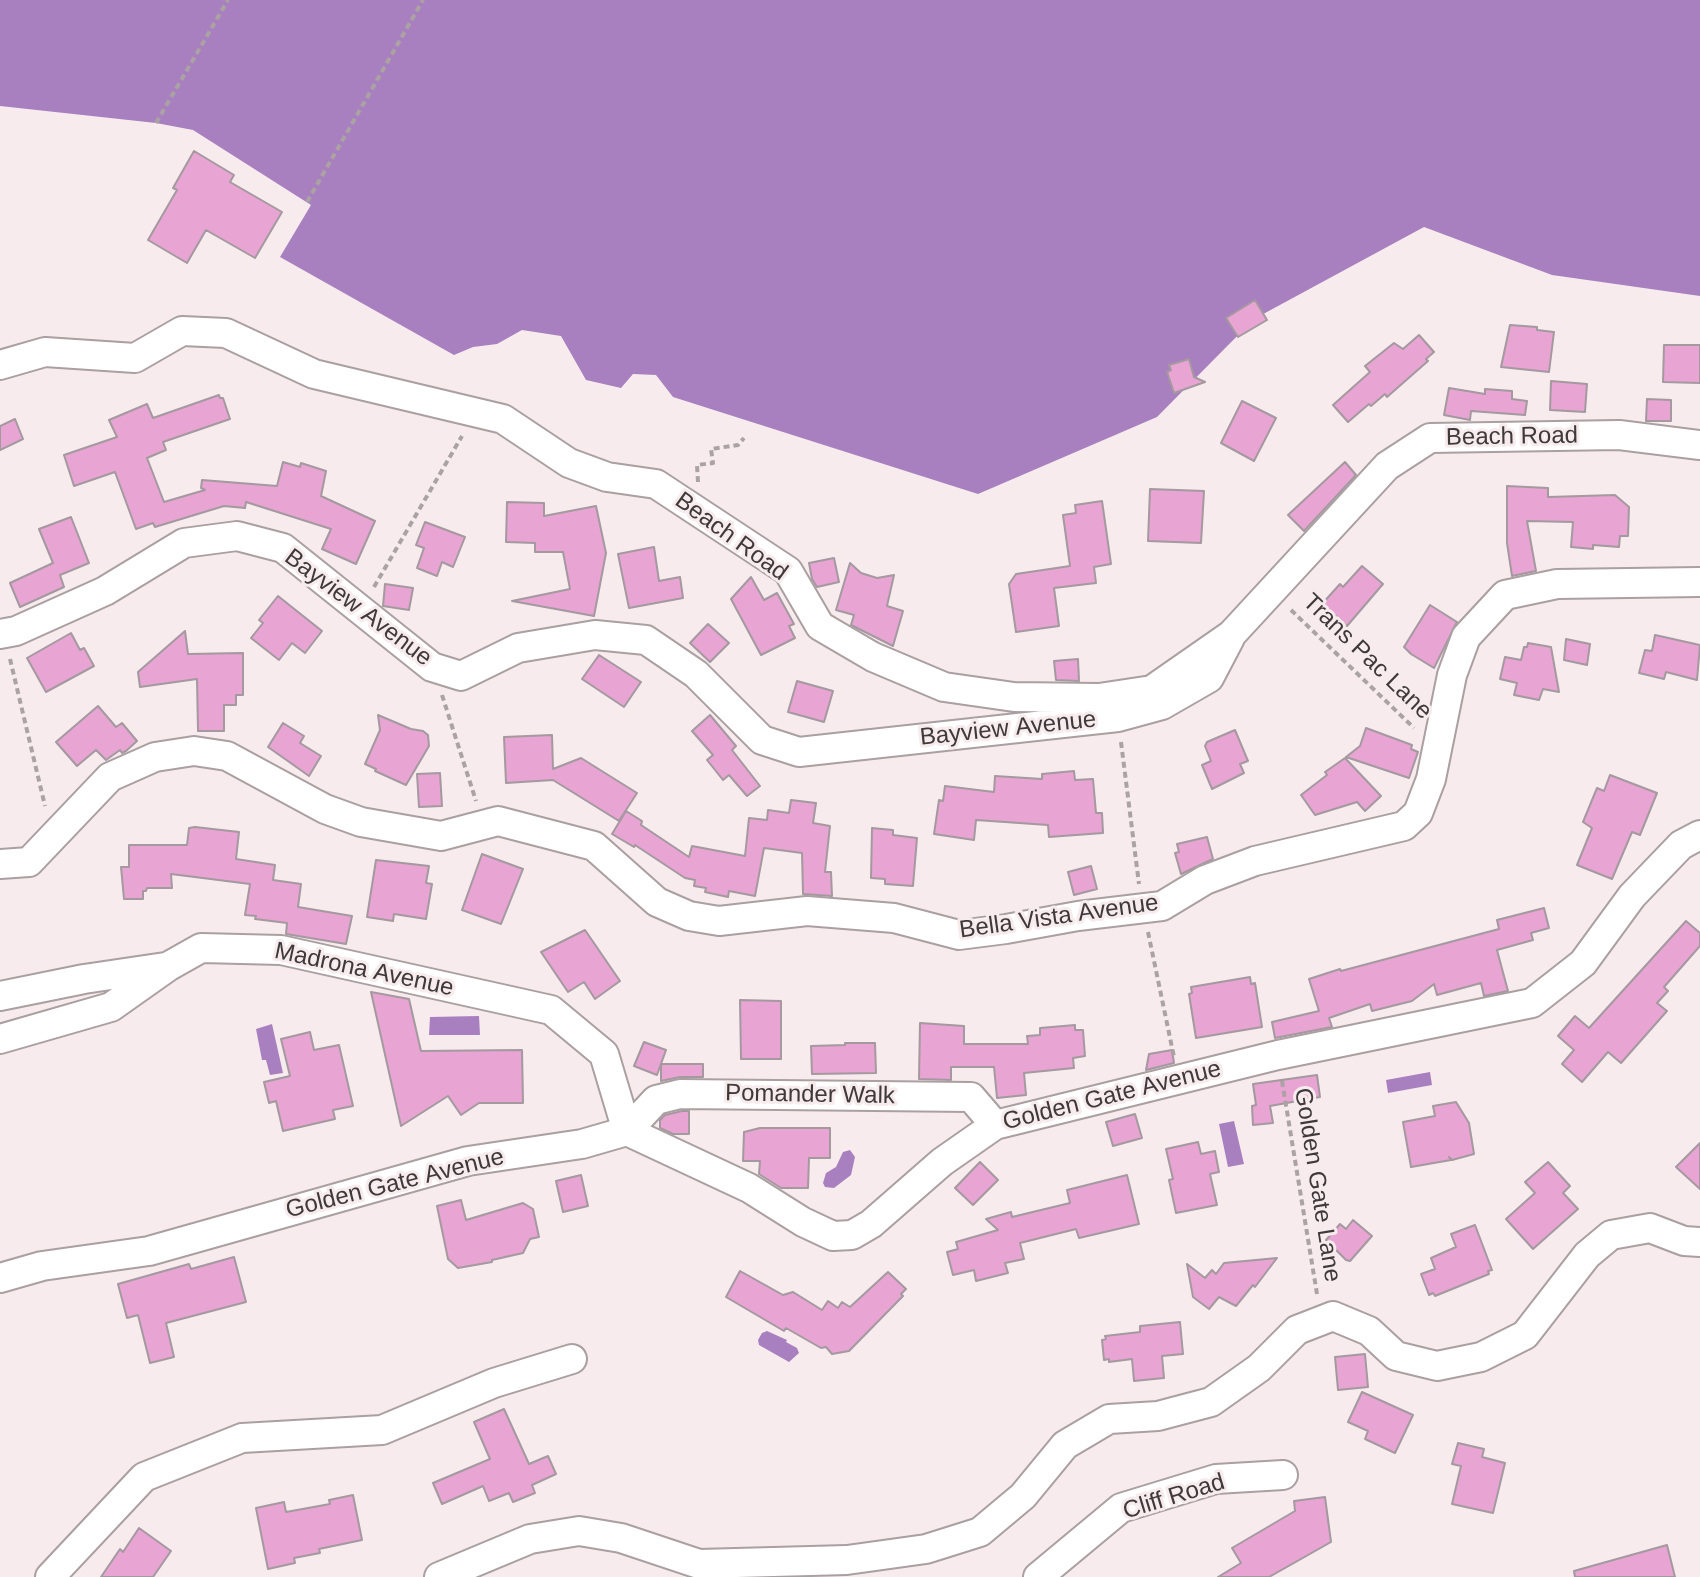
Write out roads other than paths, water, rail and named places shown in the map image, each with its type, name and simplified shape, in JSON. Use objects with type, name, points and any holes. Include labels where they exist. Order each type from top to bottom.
[{"type":"street","name":"Beach Road","points":[[0,365],[45,352],[135,358],[182,331],[226,333],[314,374],[503,419],[569,463],[607,477],[656,484],[788,571],[820,626],[873,657],[944,687],[1014,697],[1085,698],[1152,690],[1231,635],[1387,466],[1430,438],[1619,435],[1700,445]]},
{"type":"street","name":"Bayview Avenue","points":[[2,633],[16,631],[105,591],[184,543],[237,536],[283,548],[432,667],[461,676],[518,648],[595,635],[646,640],[696,674],[762,740],[799,752],[1118,717],[1162,705],[1209,678],[1231,635]]},
{"type":"street","name":"Bella Vista Avenue","points":[[0,864],[29,862],[110,777],[155,757],[194,751],[227,756],[325,809],[361,822],[441,836],[498,821],[594,846],[657,902],[689,916],[719,921],[807,911],[894,918],[959,935],[1162,906],[1205,880],[1255,861],[1404,826],[1418,813],[1431,779],[1452,675],[1466,637],[1505,595],[1557,584],[1700,582]]},
{"type":"street","name":"Golden Gate Avenue","points":[[0,1278],[42,1266],[149,1251],[468,1161],[582,1144],[627,1131],[749,1188],[803,1222],[833,1236],[852,1235],[871,1224],[942,1162],[995,1125],[1278,1055],[1532,1003],[1583,963],[1632,896],[1681,845],[1700,835]]},
{"type":"street","name":"Madrona Avenue","points":[[0,1039],[111,1007],[169,966],[201,948],[281,950],[551,1010],[604,1054],[627,1131]]},
{"type":"street","points":[[0,996],[169,966]]},
{"type":"street","name":"Pomander Walk","points":[[627,1131],[656,1100],[680,1094],[971,1097],[995,1125]]},
{"type":"street","points":[[439,1577],[530,1539],[579,1531],[621,1538],[699,1564],[861,1567],[980,1532],[1023,1496],[1065,1445],[1109,1419],[1158,1416],[1211,1402],[1259,1368],[1297,1330],[1333,1316],[1369,1331],[1396,1356],[1437,1366],[1481,1357],[1525,1335],[1587,1255],[1611,1235],[1650,1228],[1684,1241],[1700,1242]]},
{"type":"street","points":[[50,1577],[144,1477],[242,1438],[382,1430],[494,1383],[572,1359]]},
{"type":"street","name":"Cliff Road","points":[[1038,1577],[1121,1508],[1216,1479],[1283,1475]]}]
